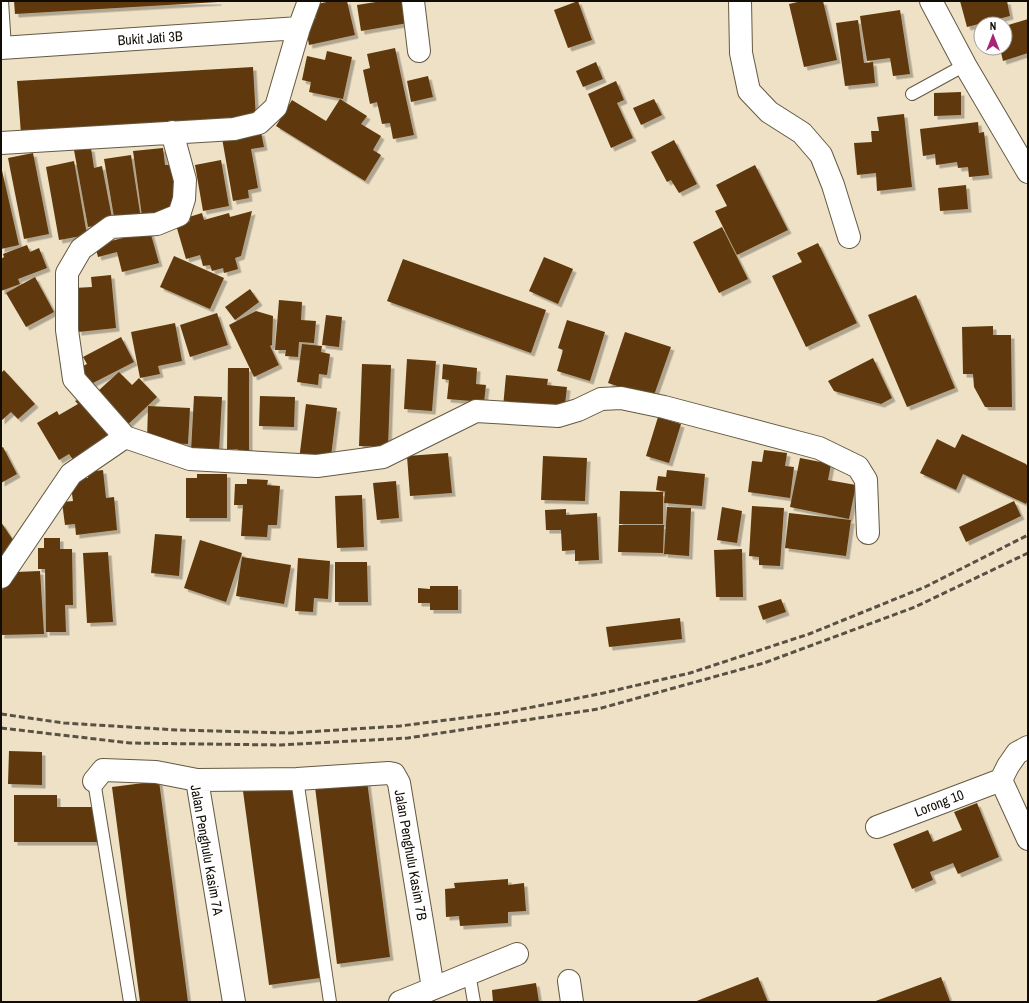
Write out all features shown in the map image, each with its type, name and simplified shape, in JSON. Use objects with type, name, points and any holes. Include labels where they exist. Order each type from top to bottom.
[{"type":"street","points":[[1,143],[234,129],[259,123],[276,107],[309,1]]},
{"type":"street","points":[[413,1],[419,51]]},
{"type":"street","points":[[740,1],[741,53],[749,91],[769,112],[802,134],[821,155],[833,186],[849,237]]},
{"type":"street","points":[[931,1],[965,65],[1028,172]]},
{"type":"street","name":"Bukit Jati 3B","points":[[3,48],[300,28]]},
{"type":"street","points":[[172,132],[185,180],[184,199],[179,215],[157,224],[111,227],[82,249],[67,273],[67,330],[74,379],[125,437],[190,459],[317,466],[383,457],[476,411],[558,416],[578,410],[601,399],[621,398],[664,407],[819,448],[858,467],[866,480],[868,532]]},
{"type":"street","points":[[1,577],[71,474],[125,437]]},
{"type":"street","points":[[1022,750],[1008,766],[1002,780],[1028,839]]},
{"type":"street","name":"Jalan Penghulu Kasim 7A","points":[[94,780],[103,770],[156,772],[197,780],[234,1002]]},
{"type":"street","name":"Jalan Penghulu Kasim 7B","points":[[197,780],[297,779],[389,773],[394,774],[399,783],[433,988]]},
{"type":"street","name":"Lorong 10","points":[[877,827],[1002,780]]},
{"type":"street","points":[[400,1002],[517,954]]},
{"type":"lane","points":[[2,1],[3,48]]},
{"type":"lane","points":[[912,94],[965,65]]},
{"type":"lane","points":[[297,779],[330,1002]]},
{"type":"lane","points":[[94,780],[130,1002]]},
{"type":"lane","points":[[470,973],[474,1002]]},
{"type":"building","points":[[14,1],[218,1],[218,2],[15,14]]},
{"type":"building","points":[[331,1],[347,1],[355,35],[309,45],[306,28],[312,26],[311,20],[316,18],[313,5]]},
{"type":"building","points":[[382,1],[411,1],[414,22],[361,31],[357,5]]},
{"type":"building","points":[[578,1],[592,40],[568,48],[554,10]]},
{"type":"building","points":[[802,1],[823,1],[837,60],[804,67],[789,4]]},
{"type":"building","points":[[960,1],[1007,1],[1010,16],[973,16],[973,25],[967,27]]},
{"type":"building","points":[[900,10],[910,74],[893,76],[890,58],[867,61],[860,16]]},
{"type":"building","points":[[1028,19],[1028,53],[1003,61],[1002,56],[1013,56],[1013,24]]},
{"type":"building","points":[[858,20],[864,63],[873,62],[875,83],[845,86],[836,23]]},
{"type":"building","points":[[395,48],[414,135],[393,139],[390,123],[382,124],[377,102],[370,104],[363,70],[370,68],[367,54]]},
{"type":"building","points":[[327,51],[352,57],[343,99],[309,92],[311,82],[302,80],[307,56],[325,60]]},
{"type":"building","points":[[596,62],[603,79],[583,87],[576,71]]},
{"type":"building","points":[[253,67],[256,119],[21,134],[17,81]]},
{"type":"building","points":[[428,76],[433,97],[411,102],[407,81]]},
{"type":"building","points":[[616,81],[624,100],[617,103],[633,138],[611,148],[588,94]]},
{"type":"building","points":[[961,92],[961,115],[934,116],[934,93]]},
{"type":"building","points":[[340,99],[367,116],[361,124],[381,136],[373,150],[381,155],[365,181],[276,126],[292,100],[326,121]]},
{"type":"building","points":[[654,99],[662,115],[641,125],[633,108]]},
{"type":"building","points":[[904,114],[912,187],[877,191],[876,173],[857,175],[854,143],[872,142],[871,131],[879,131],[877,117]]},
{"type":"building","points":[[978,122],[979,133],[984,132],[989,175],[969,177],[968,167],[958,168],[957,162],[936,165],[935,154],[923,156],[920,129]]},
{"type":"building","points":[[261,132],[264,147],[251,149],[258,188],[248,190],[249,198],[233,201],[222,138]]},
{"type":"building","points":[[674,140],[697,184],[679,193],[671,180],[667,182],[651,152]]},
{"type":"building","points":[[91,148],[94,168],[102,166],[113,223],[88,227],[74,150]]},
{"type":"building","points":[[163,148],[165,165],[171,165],[177,212],[142,216],[133,151]]},
{"type":"building","points":[[33,153],[49,234],[24,239],[8,158]]},
{"type":"building","points":[[131,155],[141,219],[115,223],[104,159]]},
{"type":"building","points":[[221,160],[229,206],[203,211],[195,165]]},
{"type":"building","points":[[74,161],[87,235],[59,240],[46,167]]},
{"type":"building","points":[[755,165],[788,230],[737,255],[715,211],[727,206],[716,185]]},
{"type":"building","points":[[1,166],[19,245],[1,249]]},
{"type":"building","points":[[966,185],[968,209],[940,211],[938,188]]},
{"type":"building","points":[[252,211],[241,256],[235,258],[238,269],[224,273],[223,268],[212,271],[210,265],[203,266],[200,255],[186,259],[176,225],[190,221],[189,217],[202,213],[204,220],[229,213],[230,217]]},
{"type":"building","points":[[722,227],[748,279],[719,293],[693,242]]},
{"type":"building","points":[[150,231],[159,263],[122,272],[117,252],[98,257],[95,245]]},
{"type":"building","points":[[818,243],[857,323],[806,347],[772,276],[802,262],[797,253]]},
{"type":"building","points":[[27,245],[30,252],[39,248],[47,268],[18,279],[20,284],[1,291],[1,259],[4,257],[3,254]]},
{"type":"building","points":[[174,256],[224,278],[210,309],[160,287]]},
{"type":"building","points":[[544,257],[573,269],[558,304],[529,291]]},
{"type":"building","points":[[403,259],[546,310],[531,353],[387,301]]},
{"type":"building","points":[[111,275],[116,328],[78,332],[74,288],[92,287],[91,277]]},
{"type":"building","points":[[35,277],[54,312],[26,327],[6,293]]},
{"type":"building","points":[[250,289],[259,302],[235,320],[225,307]]},
{"type":"building","points":[[916,295],[955,388],[907,407],[868,315]]},
{"type":"building","points":[[279,300],[302,302],[301,320],[316,321],[314,343],[299,342],[298,357],[285,356],[286,350],[275,350]]},
{"type":"building","points":[[256,311],[273,316],[272,345],[270,346],[279,365],[254,377],[229,325]]},
{"type":"building","points":[[217,313],[228,345],[190,357],[180,325]]},
{"type":"building","points":[[326,315],[342,317],[339,347],[322,345]]},
{"type":"building","points":[[567,320],[605,332],[590,381],[557,371],[563,350],[558,348]]},
{"type":"building","points":[[175,323],[182,361],[158,366],[160,374],[140,378],[131,332]]},
{"type":"building","points":[[993,326],[993,335],[1011,335],[1012,407],[985,407],[974,387],[973,374],[963,374],[962,327]]},
{"type":"building","points":[[625,332],[671,347],[653,398],[608,383]]},
{"type":"building","points":[[121,337],[134,362],[89,385],[79,368],[87,364],[83,357]]},
{"type":"building","points":[[302,344],[322,346],[321,352],[330,354],[327,375],[319,374],[318,385],[297,382]]},
{"type":"building","points":[[873,358],[892,398],[881,404],[834,391],[828,381]]},
{"type":"building","points":[[407,359],[436,361],[432,411],[404,409]]},
{"type":"building","points":[[362,364],[391,365],[388,447],[359,446]]},
{"type":"building","points":[[443,364],[477,368],[476,384],[486,385],[484,402],[447,399],[449,380],[442,379]]},
{"type":"building","points":[[228,368],[249,368],[249,459],[238,459],[238,449],[227,449]]},
{"type":"building","points":[[4,370],[35,404],[18,419],[11,412],[1,421],[1,373]]},
{"type":"building","points":[[119,372],[132,385],[139,378],[157,397],[122,430],[98,391]]},
{"type":"building","points":[[506,375],[548,379],[547,385],[567,387],[564,413],[503,407]]},
{"type":"building","points":[[85,396],[111,439],[74,461],[69,454],[59,460],[37,423],[57,411],[59,415],[78,404],[75,401]]},
{"type":"building","points":[[194,396],[222,397],[219,452],[191,450]]},
{"type":"building","points":[[260,396],[295,397],[294,427],[259,426]]},
{"type":"building","points":[[306,404],[337,408],[330,464],[299,460]]},
{"type":"building","points":[[148,406],[190,408],[188,444],[147,442]]},
{"type":"building","points":[[658,417],[681,424],[669,463],[646,456]]},
{"type":"building","points":[[962,434],[1026,464],[1028,467],[1028,500],[1026,504],[963,474],[956,490],[920,473],[937,439],[955,448]]},
{"type":"building","points":[[3,447],[17,474],[1,483],[1,448]]},
{"type":"building","points":[[764,450],[787,453],[785,466],[794,467],[790,498],[748,492],[752,461],[762,462]]},
{"type":"building","points":[[448,453],[452,493],[410,496],[407,456]]},
{"type":"building","points":[[543,456],[587,458],[585,501],[541,500]]},
{"type":"building","points":[[800,458],[831,464],[828,480],[856,485],[849,519],[790,507]]},
{"type":"building","points":[[103,470],[106,498],[114,497],[117,530],[76,535],[75,524],[65,525],[62,502],[73,501],[71,487],[84,478],[88,478],[88,472]]},
{"type":"building","points":[[667,470],[705,474],[702,506],[664,503],[665,492],[667,492],[656,490],[658,476],[666,477]]},
{"type":"building","points":[[197,474],[227,474],[227,518],[186,518],[186,478],[197,478]]},
{"type":"building","points":[[247,479],[268,480],[267,485],[280,486],[277,525],[268,525],[267,537],[241,536],[243,505],[234,505],[235,484],[247,484]]},
{"type":"building","points":[[396,481],[399,518],[377,520],[373,483]]},
{"type":"building","points":[[620,491],[663,492],[663,524],[619,524]]},
{"type":"building","points":[[362,495],[364,547],[337,548],[335,496]]},
{"type":"building","points":[[1014,501],[1021,516],[966,542],[959,527]]},
{"type":"building","points":[[752,506],[784,508],[780,566],[759,565],[759,557],[749,556]]},
{"type":"building","points":[[667,507],[691,508],[689,556],[664,554]]},
{"type":"building","points":[[722,507],[742,511],[737,543],[717,540]]},
{"type":"building","points":[[566,509],[566,515],[597,513],[599,560],[575,561],[575,550],[562,551],[561,530],[546,530],[545,510]]},
{"type":"building","points":[[789,513],[851,520],[846,556],[785,548]]},
{"type":"building","points":[[1,522],[17,546],[1,556]]},
{"type":"building","points":[[619,525],[664,525],[663,553],[618,552]]},
{"type":"building","points":[[155,534],[182,536],[179,576],[151,573]]},
{"type":"building","points":[[44,538],[60,538],[60,549],[72,549],[73,605],[65,605],[66,632],[46,632],[45,569],[38,569],[38,548],[44,548]]},
{"type":"building","points":[[200,540],[242,553],[226,602],[184,588]]},
{"type":"building","points":[[742,549],[743,597],[716,597],[714,550]]},
{"type":"building","points":[[108,552],[113,622],[87,623],[83,553]]},
{"type":"building","points":[[242,557],[291,565],[284,604],[236,596]]},
{"type":"building","points":[[298,558],[330,561],[328,599],[314,598],[313,612],[295,611]]},
{"type":"building","points":[[335,562],[367,562],[368,602],[335,602]]},
{"type":"building","points":[[40,571],[44,634],[1,635],[1,591],[16,572]]},
{"type":"building","points":[[430,586],[458,586],[458,610],[430,610],[430,603],[418,603],[418,588],[430,589]]},
{"type":"building","points":[[781,599],[786,612],[763,620],[758,606]]},
{"type":"building","points":[[680,618],[682,639],[609,647],[606,627]]},
{"type":"building","points":[[9,751],[42,752],[42,785],[8,784]]},
{"type":"building","points":[[159,781],[188,1002],[140,1002],[112,787]]},
{"type":"building","points":[[367,781],[390,957],[337,964],[315,787]]},
{"type":"building","points":[[293,784],[320,978],[269,985],[243,791]]},
{"type":"building","points":[[14,795],[57,795],[57,807],[97,807],[97,842],[14,842]]},
{"type":"building","points":[[977,803],[999,857],[958,874],[953,863],[930,872],[933,880],[912,889],[893,844],[928,830],[933,842],[962,830],[954,812]]},
{"type":"building","points":[[508,879],[508,885],[524,883],[526,911],[508,912],[508,923],[460,926],[459,916],[446,917],[445,889],[455,888],[454,883]]},
{"type":"building","points":[[758,977],[768,1002],[694,1002]]},
{"type":"building","points":[[941,977],[950,1001],[948,1002],[873,1002]]},
{"type":"building","points":[[536,983],[539,1002],[493,1002],[492,990]]},
{"type":"railway","points":[[1,714],[64,723],[177,730],[290,733],[400,726],[502,713],[599,694],[690,673],[809,634],[925,587],[1028,535]]},
{"type":"railway","points":[[1,728],[130,743],[280,745],[408,738],[598,709],[764,663],[915,607],[1028,553]]}]
